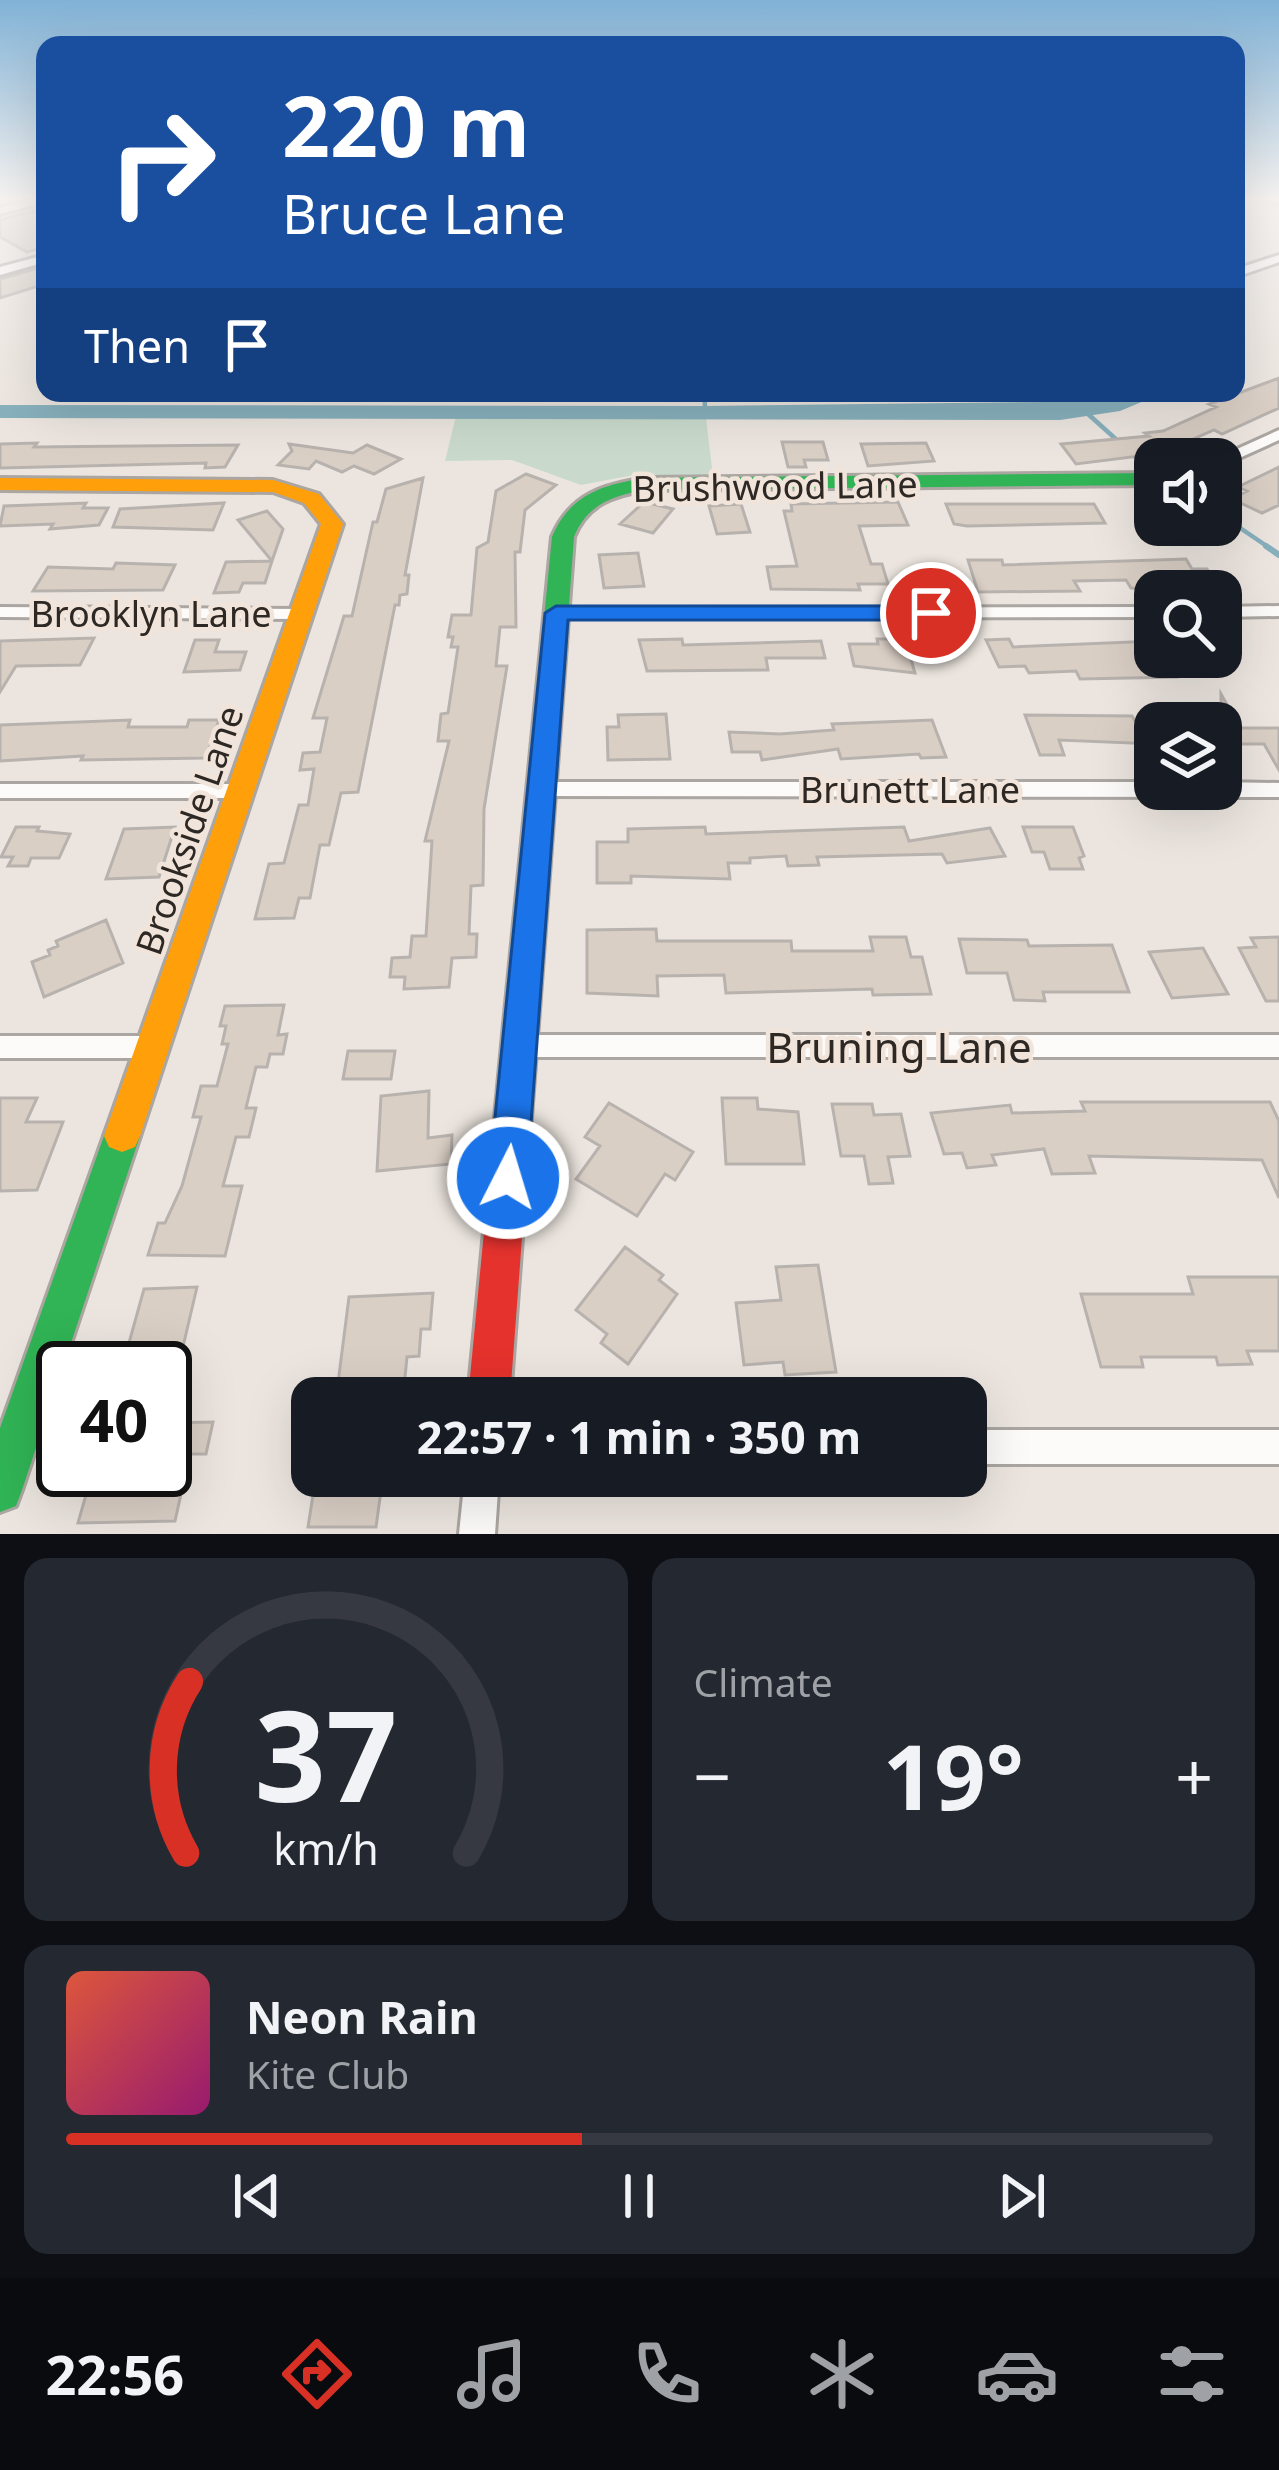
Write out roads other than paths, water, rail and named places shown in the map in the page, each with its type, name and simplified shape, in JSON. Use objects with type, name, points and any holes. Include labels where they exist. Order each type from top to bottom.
[{"type":"street","points":[[1242,451],[1279,434]]},
{"type":"street","name":"Brushwood Lane","points":[[491,1377],[566,522],[585,502],[614,489],[678,483],[1134,480]]},
{"type":"street","name":"Brookside Lane","points":[[0,484],[261,484],[307,493],[324,505],[332,524],[7,1449],[0,1490]]},
{"type":"street","points":[[1242,612],[1279,611]]},
{"type":"street","name":"Brooklyn Lane","points":[[0,612],[301,614]]},
{"type":"street","points":[[556,613],[1134,612]]},
{"type":"street","name":"Brunett Lane","points":[[542,789],[1279,790]]},
{"type":"street","points":[[0,791],[241,791]]},
{"type":"street","name":"Bruning Lane","points":[[519,1046],[1279,1046]]},
{"type":"street","points":[[0,1047],[152,1047]]},
{"type":"street","points":[[987,1447],[1279,1447]]},
{"type":"street","points":[[477,1534],[480,1497]]},
{"type":"water","points":[[1142,402],[1120,411],[1060,420],[0,418],[0,405]]},
{"type":"waterway","points":[[705,402],[705,406]]},
{"type":"waterway","points":[[1088,414],[1118,441]]},
{"type":"waterway","points":[[1242,529],[1271,549]]},
{"type":"waterway","points":[[1266,546],[1279,555]]}]
